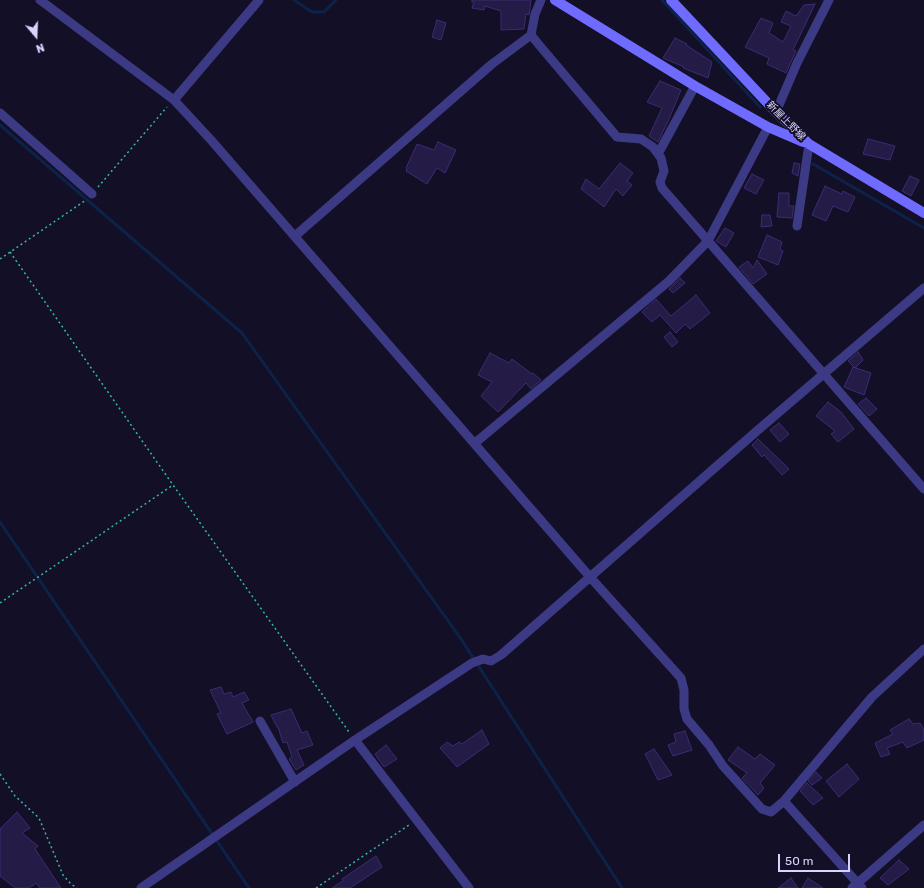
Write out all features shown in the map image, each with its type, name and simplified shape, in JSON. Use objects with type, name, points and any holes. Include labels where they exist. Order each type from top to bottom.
[{"type":"main road","points":[[555,0],[695,86],[768,127],[809,144]]},
{"type":"main road","name":"新屋上野線","points":[[672,0],[776,112],[809,144],[924,213]]},
{"type":"street","points":[[40,0],[174,100],[211,140],[590,577],[681,678],[684,690],[684,709],[687,719],[709,745],[723,766],[762,809],[771,812],[784,801],[872,697],[924,649]]},
{"type":"street","points":[[174,100],[259,0]]},
{"type":"street","points":[[295,236],[492,64],[531,35],[535,14],[541,0]]},
{"type":"street","points":[[776,112],[797,63],[828,0]]},
{"type":"street","points":[[531,35],[617,137],[641,139],[653,147],[661,158],[664,171],[660,182],[662,188],[924,489]]},
{"type":"street","points":[[658,154],[695,86]]},
{"type":"street","points":[[0,113],[92,194]]},
{"type":"street","points":[[475,443],[669,281],[708,241],[768,127]]},
{"type":"street","points":[[797,226],[809,144]]},
{"type":"street","points":[[141,888],[355,740],[472,663],[483,659],[491,661],[501,655],[758,430],[924,288]]},
{"type":"street","points":[[260,721],[295,782]]},
{"type":"street","points":[[355,740],[469,888]]},
{"type":"street","points":[[784,801],[857,886],[924,825]]},
{"type":"path","points":[[10,252],[173,485],[355,740]]},
{"type":"path","points":[[0,603],[173,485]]},
{"type":"path","points":[[0,774],[15,796],[40,818],[63,875],[77,888]]},
{"type":"path","points":[[316,888],[417,819]]},
{"type":"building","points":[[472,0],[531,0],[529,15],[526,14],[524,29],[501,30],[501,11],[485,6],[484,10],[472,8],[474,2],[472,2]]},
{"type":"building","points":[[815,4],[793,50],[796,51],[786,73],[767,64],[769,58],[745,47],[761,18],[773,23],[769,33],[783,42],[791,26],[781,22],[786,11],[796,16],[804,5]]},
{"type":"building","points":[[437,20],[446,23],[441,40],[432,37]]},
{"type":"building","points":[[675,38],[687,44],[686,45],[712,62],[708,78],[663,58]]},
{"type":"building","points":[[660,81],[681,90],[658,142],[649,136],[662,108],[647,102]]},
{"type":"building","points":[[868,139],[895,146],[890,160],[863,154]]},
{"type":"building","points":[[438,142],[456,150],[445,173],[437,168],[427,184],[406,171],[406,168],[417,144],[434,150]]},
{"type":"building","points":[[620,163],[633,173],[627,181],[632,185],[623,196],[616,189],[604,207],[581,189],[586,179],[599,189]]},
{"type":"building","points":[[794,163],[800,164],[798,176],[792,173]]},
{"type":"building","points":[[752,174],[764,180],[756,194],[744,188]]},
{"type":"building","points":[[910,176],[919,180],[911,196],[902,191]]},
{"type":"building","points":[[825,186],[842,194],[843,191],[855,197],[848,212],[833,206],[826,221],[812,215]]},
{"type":"building","points":[[779,193],[789,193],[789,206],[794,206],[792,218],[777,217]]},
{"type":"building","points":[[762,215],[770,215],[772,226],[761,227]]},
{"type":"building","points":[[725,228],[734,233],[726,247],[716,241]]},
{"type":"building","points":[[767,235],[782,242],[780,249],[783,251],[778,265],[758,257]]},
{"type":"building","points":[[757,260],[767,274],[753,284],[739,267],[748,261],[753,268]]},
{"type":"building","points":[[680,278],[685,283],[673,293],[669,289]]},
{"type":"building","points":[[696,295],[710,313],[690,329],[685,324],[676,333],[660,315],[652,322],[642,312],[656,299],[671,316]]},
{"type":"building","points":[[670,332],[678,342],[672,347],[664,337]]},
{"type":"building","points":[[858,352],[863,360],[855,368],[848,361]]},
{"type":"building","points":[[490,353],[509,363],[512,359],[541,380],[531,389],[526,383],[498,412],[481,396],[492,382],[478,375]]},
{"type":"building","points":[[853,367],[871,373],[864,395],[844,387]]},
{"type":"building","points":[[866,398],[877,409],[869,416],[858,404]]},
{"type":"building","points":[[828,402],[841,412],[854,429],[838,442],[831,434],[835,431],[816,416]]},
{"type":"building","points":[[779,423],[789,434],[780,442],[770,430]]},
{"type":"building","points":[[758,439],[789,469],[782,475],[764,455],[762,457],[752,445]]},
{"type":"building","points":[[221,687],[224,694],[231,692],[233,697],[244,692],[249,700],[242,703],[253,722],[227,734],[217,714],[221,713],[210,690]]},
{"type":"building","points":[[291,709],[302,733],[307,731],[313,745],[297,750],[304,765],[296,770],[289,759],[292,757],[287,742],[283,743],[278,727],[271,715]]},
{"type":"building","points":[[909,719],[913,724],[920,723],[924,730],[924,740],[907,748],[903,742],[887,748],[890,754],[881,757],[875,743],[893,734],[890,730]]},
{"type":"building","points":[[482,730],[489,744],[457,767],[440,748],[447,742],[453,746],[459,742],[462,744]]},
{"type":"building","points":[[685,731],[692,750],[673,756],[668,745],[676,742],[674,734]]},
{"type":"building","points":[[386,745],[397,759],[384,767],[375,754]]},
{"type":"building","points":[[738,747],[755,759],[760,754],[775,765],[760,783],[764,788],[758,795],[742,778],[747,773],[728,760]]},
{"type":"building","points":[[654,749],[672,775],[658,780],[645,754]]},
{"type":"building","points":[[847,764],[859,779],[839,797],[826,781]]},
{"type":"building","points":[[816,772],[822,778],[812,785],[808,781]]},
{"type":"building","points":[[807,783],[823,798],[813,805],[800,791]]},
{"type":"building","points":[[17,812],[30,828],[22,833],[38,846],[35,849],[61,888],[40,888],[36,883],[29,888],[15,888],[0,876],[0,829]]},
{"type":"building","points":[[376,856],[382,867],[350,888],[332,888],[343,881],[342,879]]},
{"type":"building","points":[[899,860],[909,869],[888,885],[880,878]]},
{"type":"building","points":[[791,878],[798,888],[778,888]]},
{"type":"building","points":[[808,878],[823,888],[802,888]]},
{"type":"waterway","points":[[294,0],[312,12],[324,12],[336,0]]},
{"type":"waterway","points":[[662,0],[760,107]]},
{"type":"waterway","points":[[0,125],[242,333],[461,639],[622,888]]},
{"type":"waterway","points":[[813,164],[924,228]]},
{"type":"waterway","points":[[0,522],[249,888]]}]
